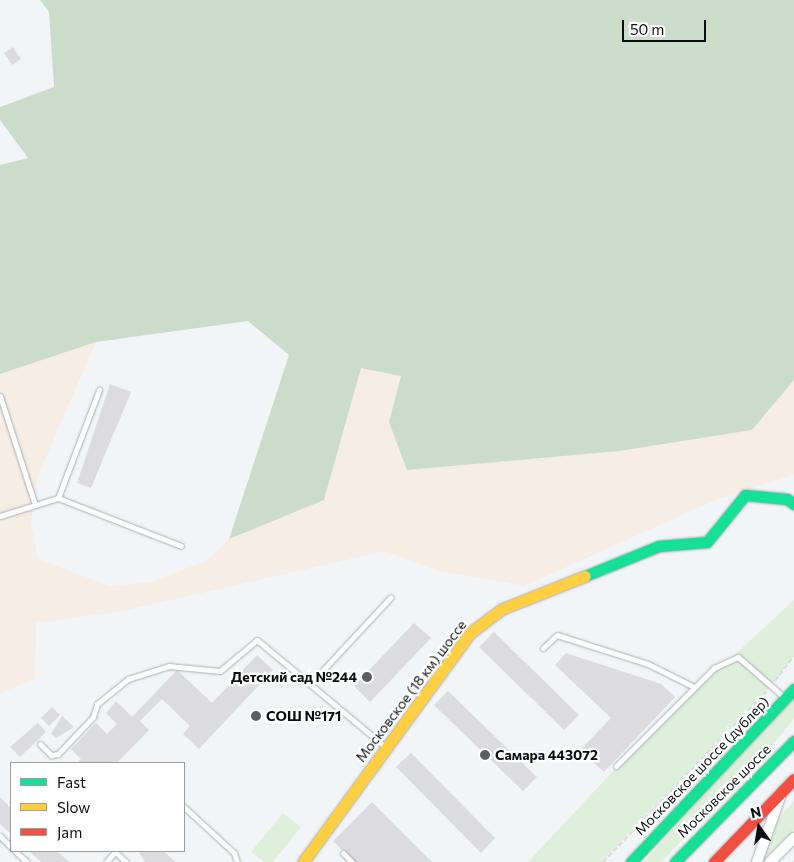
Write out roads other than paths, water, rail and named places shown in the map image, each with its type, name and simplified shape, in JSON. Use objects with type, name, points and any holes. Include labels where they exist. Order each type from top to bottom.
[{"type":"street","name":"Московское (18 км) шоссе","points":[[303,862],[470,634],[502,610],[659,546],[707,542],[745,495],[790,501]]},
{"type":"street","name":"Московское шоссе (дублер)","points":[[631,862],[794,689]]},
{"type":"street","name":"Московское шоссе","points":[[675,862],[794,741]]},
{"type":"street","points":[[714,862],[794,779]]},
{"type":"street","points":[[757,862],[782,793]]},
{"type":"street","points":[[770,862],[794,838]]},
{"type":"lane","points":[[58,498],[100,390]]},
{"type":"lane","points":[[0,396],[35,505]]},
{"type":"lane","points":[[0,516],[58,498],[181,546]]},
{"type":"lane","points":[[311,683],[391,597]]},
{"type":"lane","points":[[543,648],[556,635],[648,664],[694,687]]},
{"type":"lane","points":[[40,744],[51,755],[58,754],[93,717],[97,704],[128,679],[169,666],[220,671],[256,640],[311,683],[387,748]]},
{"type":"lane","points":[[616,766],[714,668],[738,657],[770,687],[786,699]]},
{"type":"lane","points":[[185,808],[234,853],[237,862]]},
{"type":"lane","points":[[0,836],[10,846]]},
{"type":"lane","points":[[16,852],[27,862]]},
{"type":"lane","points":[[106,862],[115,852],[126,862]]},
{"type":"lane","points":[[344,853],[352,862]]},
{"type":"place","name":"Детский сад №244","points":[[367,677]]},
{"type":"place","name":"СОШ №171","points":[[256,716]]},
{"type":"place","name":"Самара 443072","points":[[485,755]]}]
